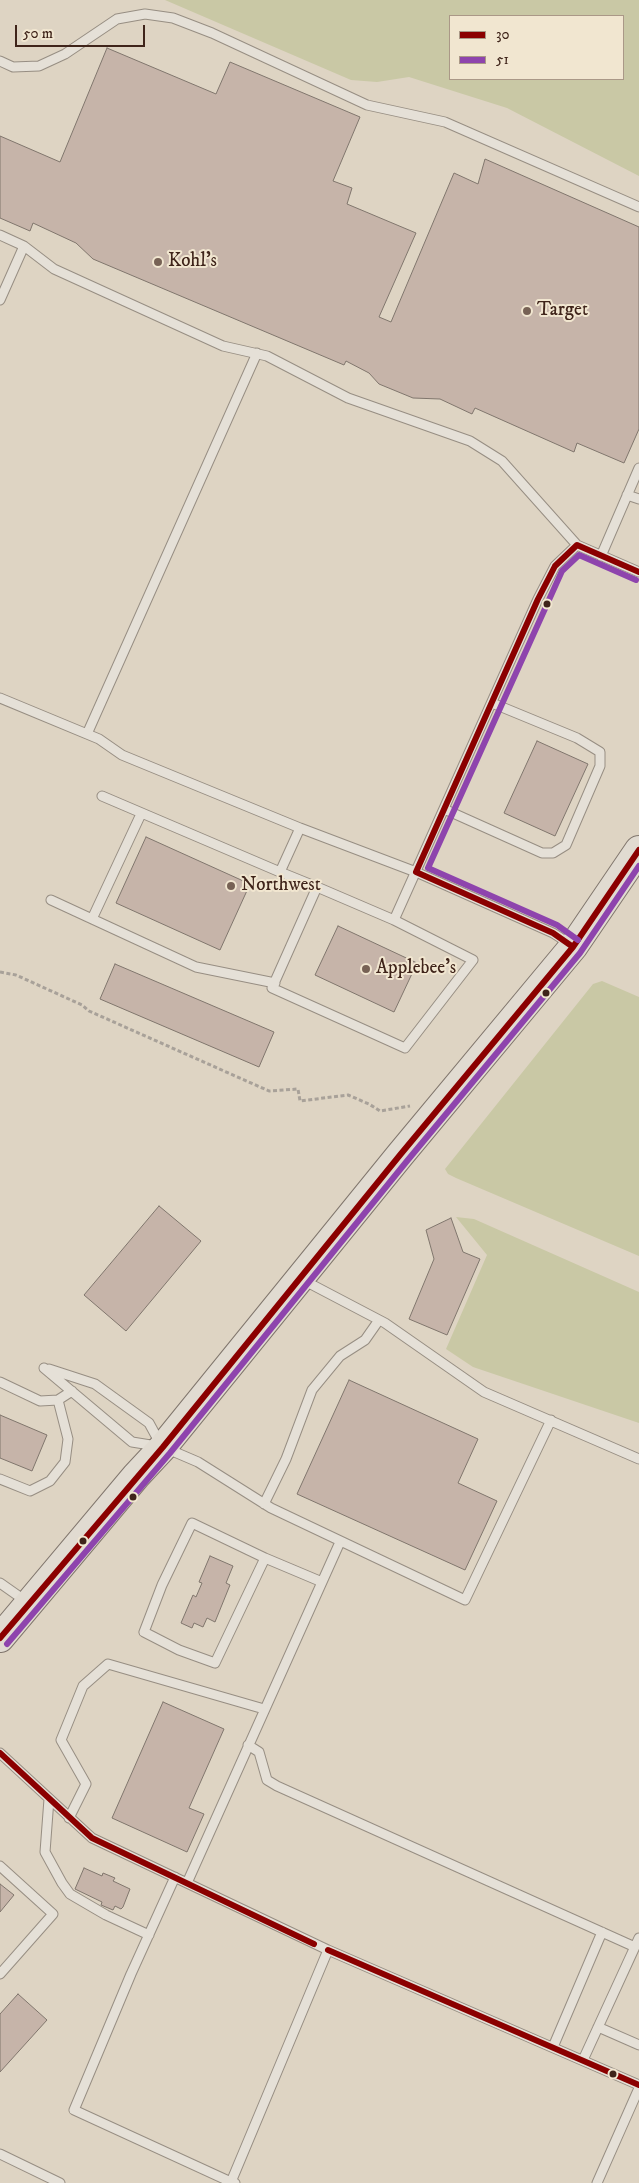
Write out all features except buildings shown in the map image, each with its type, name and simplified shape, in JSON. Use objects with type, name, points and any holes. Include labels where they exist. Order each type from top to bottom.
[{"type":"main road","points":[[0,1638],[163,1447],[573,946],[639,850]]},
{"type":"lane","points":[[0,61],[13,67],[39,66],[66,54],[117,19],[145,14],[173,18],[212,33],[367,105],[445,122],[639,207]]},
{"type":"lane","points":[[0,235],[24,246],[54,269],[224,346],[267,356],[348,398],[470,441],[502,461],[577,545],[639,572]]},
{"type":"lane","points":[[0,300],[24,246]]},
{"type":"lane","points":[[86,734],[257,353]]},
{"type":"lane","points":[[601,556],[639,468]]},
{"type":"lane","points":[[627,495],[639,499]]},
{"type":"lane","points":[[394,920],[555,566],[577,545]]},
{"type":"lane","points":[[0,698],[99,739],[122,755],[300,828],[416,872],[553,933],[573,946]]},
{"type":"lane","points":[[444,809],[542,853],[553,853],[566,845],[600,766],[600,752],[577,738],[492,703]]},
{"type":"lane","points":[[102,796],[394,920],[473,960],[405,1048],[272,988],[317,888]]},
{"type":"lane","points":[[92,919],[141,814]]},
{"type":"lane","points":[[280,872],[300,828]]},
{"type":"lane","points":[[51,900],[196,967],[275,983]]},
{"type":"lane","points":[[300,1278],[379,1320],[484,1392],[639,1459]]},
{"type":"lane","points":[[264,1504],[286,1459],[312,1390],[340,1356],[365,1340],[379,1320]]},
{"type":"lane","points":[[163,1447],[149,1423],[95,1384],[44,1368],[132,1442],[163,1447],[198,1462],[264,1504],[340,1542],[465,1600],[551,1420]]},
{"type":"lane","points":[[0,1382],[40,1401],[58,1400],[72,1391]]},
{"type":"lane","points":[[0,1479],[30,1491],[50,1481],[65,1462],[68,1439],[58,1400]]},
{"type":"lane","points":[[265,1558],[215,1663],[179,1650],[144,1632],[192,1522],[265,1558],[322,1582]]},
{"type":"lane","points":[[187,1883],[340,1542]]},
{"type":"lane","points":[[0,1583],[29,1604]]},
{"type":"lane","points":[[69,1818],[86,1784],[61,1740],[83,1686],[108,1664],[264,1709]]},
{"type":"lane","points":[[248,1745],[259,1752],[267,1780],[277,1786],[635,1947]]},
{"type":"lane","points":[[0,1753],[92,1838],[328,1950],[553,2046],[639,2087],[597,2183]]},
{"type":"lane","points":[[49,1799],[45,1852],[70,1894],[106,1915],[148,1935]]},
{"type":"lane","points":[[0,1866],[54,1914],[0,1974]]},
{"type":"lane","points":[[175,1877],[148,1935],[74,2110],[233,2182],[328,1950]]},
{"type":"lane","points":[[553,2046],[602,1932]]},
{"type":"lane","points":[[583,2060],[639,1938]]},
{"type":"lane","points":[[598,2027],[639,2045]]},
{"type":"lane","points":[[0,2154],[60,2183]]},
{"type":"path","points":[[0,972],[16,975],[82,1005],[89,1011],[268,1091],[298,1089],[300,1101],[348,1095],[380,1111],[410,1106]]},
{"type":"green space","points":[[165,0],[639,0],[639,176],[507,108],[409,77],[377,82],[351,80]]},
{"type":"green space","points":[[602,981],[639,997],[639,1256],[456,1178],[448,1174],[445,1169],[593,984]]},
{"type":"green space","points":[[456,1217],[474,1219],[639,1292],[639,1423],[473,1367],[446,1349],[487,1255]]},
{"type":"transit line","name":"30","points":[[573,947],[553,933],[416,872],[538,599],[555,566],[577,545],[639,572]]},
{"type":"transit line","name":"51","points":[[578,940],[557,925],[428,868],[562,571],[579,555],[636,580]]},
{"type":"transit line","name":"30","points":[[0,1638],[163,1447],[400,1155],[573,947],[639,850]]},
{"type":"transit line","name":"51","points":[[7,1644],[170,1453],[407,1161],[580,953],[639,866]]},
{"type":"transit line","name":"30","points":[[0,1753],[92,1838],[314,1944]]},
{"type":"transit line","name":"30","points":[[328,1950],[639,2085]]},
{"type":"place","name":"Kohl's","points":[[158,262]]},
{"type":"place","name":"Target","points":[[527,311]]},
{"type":"place","name":"Northwest","points":[[231,886]]},
{"type":"place","name":"Applebee's","points":[[366,969]]}]
